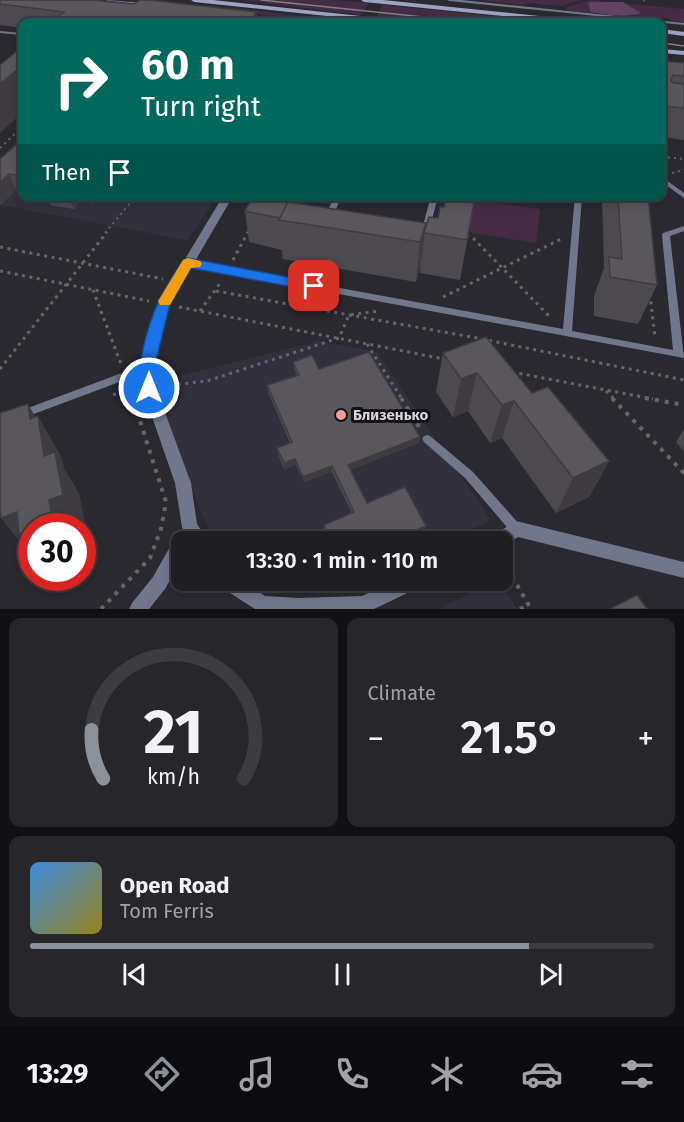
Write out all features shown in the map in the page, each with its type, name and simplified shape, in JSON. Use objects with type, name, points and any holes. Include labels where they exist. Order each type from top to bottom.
[{"type":"main road","points":[[194,0],[326,18]]},
{"type":"main road","points":[[364,0],[539,18]]},
{"type":"main road","points":[[666,32],[684,34]]},
{"type":"main road","points":[[666,51],[684,53]]},
{"type":"street","points":[[193,531],[190,527],[183,483],[149,388],[146,368],[164,304],[225,201]]},
{"type":"street","points":[[188,531],[190,527]]},
{"type":"street","points":[[513,532],[516,530],[684,570]]},
{"type":"street","points":[[138,609],[159,583],[171,562]]},
{"type":"street","points":[[243,591],[263,604],[298,608],[363,605],[393,591]]},
{"type":"lane","points":[[108,0],[149,5],[142,11]]},
{"type":"lane","points":[[449,0],[625,18]]},
{"type":"lane","points":[[237,15],[262,18]]},
{"type":"lane","points":[[666,22],[684,24]]},
{"type":"lane","points":[[0,32],[18,34]]},
{"type":"lane","points":[[666,182],[684,196]]},
{"type":"lane","points":[[336,201],[327,222],[338,223]]},
{"type":"lane","points":[[413,234],[424,236],[434,201]]},
{"type":"lane","points":[[567,334],[579,201]]},
{"type":"lane","points":[[188,263],[681,354],[666,235],[684,228]]},
{"type":"lane","points":[[11,419],[146,368]]},
{"type":"lane","points":[[427,439],[469,475],[516,530]]},
{"type":"path","points":[[0,148],[18,131]]},
{"type":"path","points":[[666,157],[684,159]]},
{"type":"path","points":[[0,369],[82,261],[132,201]]},
{"type":"path","points":[[200,311],[216,291],[251,228]]},
{"type":"path","points":[[423,307],[576,231]]},
{"type":"path","points":[[464,236],[474,238],[552,319]]},
{"type":"path","points":[[0,247],[82,261],[163,280],[160,287]]},
{"type":"path","points":[[0,271],[155,302]]},
{"type":"path","points":[[649,284],[656,339]]},
{"type":"path","points":[[216,291],[684,380]]},
{"type":"path","points":[[174,306],[446,359]]},
{"type":"path","points":[[349,315],[380,311]]},
{"type":"path","points":[[108,393],[133,399],[149,388],[207,381],[339,338],[349,315]]},
{"type":"path","points":[[367,344],[427,439]]},
{"type":"path","points":[[502,370],[684,405]]},
{"type":"path","points":[[604,390],[684,473]]},
{"type":"path","points":[[101,609],[150,558],[161,529],[166,502],[133,399]]},
{"type":"path","points":[[513,578],[530,607],[520,609]]},
{"type":"shaded area","points":[[240,0],[335,0],[369,3],[361,15]]},
{"type":"shaded area","points":[[477,0],[581,0],[562,6]]},
{"type":"shaded area","points":[[590,0],[684,9],[684,22],[670,21],[669,18],[568,11],[565,8]]},
{"type":"shaded area","points":[[623,2],[641,13],[623,16],[591,12],[588,3]]},
{"type":"shaded area","points":[[383,5],[511,18],[387,18],[376,17]]},
{"type":"shaded area","points":[[227,7],[316,18],[287,18],[224,10]]},
{"type":"shaded area","points":[[18,139],[18,201],[214,201],[187,240],[0,205],[0,158]]},
{"type":"shaded area","points":[[451,201],[481,201],[540,209],[536,243],[444,228]]},
{"type":"shaded area","points":[[318,341],[377,352],[491,520],[468,531],[211,531],[201,512],[154,382]]},
{"type":"shaded area","points":[[268,591],[303,591],[271,593]]},
{"type":"shaded area","points":[[474,591],[506,591],[517,609],[440,609]]},
{"type":"building","points":[[0,0],[91,0],[134,4],[140,0],[149,0],[257,12],[252,18],[56,18],[64,12],[0,4]]},
{"type":"building","points":[[18,50],[18,69],[0,84],[0,65]]},
{"type":"building","points":[[666,61],[684,63],[684,76],[673,75],[671,81],[684,84],[684,108],[666,106]]},
{"type":"building","points":[[18,143],[18,175],[9,174],[0,183],[0,159]]},
{"type":"building","points":[[250,201],[292,202],[288,202],[280,218],[245,211]]},
{"type":"building","points":[[445,201],[474,203],[467,240],[424,233],[429,217],[438,218],[440,207],[444,207]]},
{"type":"building","points":[[618,201],[649,201],[657,285],[610,277],[609,257],[622,259]]},
{"type":"building","points":[[288,202],[426,223],[420,242],[279,220]]},
{"type":"building","points":[[486,337],[532,393],[548,387],[609,461],[573,478],[514,401],[502,405],[477,373],[461,379],[443,353]]},
{"type":"building","points":[[369,352],[420,437],[348,465],[367,503],[405,487],[426,526],[415,531],[326,531],[324,525],[354,512],[332,466],[303,477],[295,459],[284,463],[277,448],[292,442],[267,385],[299,375],[293,362],[312,355],[319,369]]},
{"type":"building","points":[[28,404],[30,419],[38,416],[44,456],[55,452],[63,495],[49,500],[51,513],[18,513],[18,523],[17,512],[1,518],[0,413]]},
{"type":"building","points":[[637,595],[647,609],[610,609]]},
{"type":"tram line","points":[[261,0],[433,18]]},
{"type":"tram line","points":[[666,44],[684,46]]},
{"type":"slow traffic","points":[[165,301],[188,263],[196,264]]},
{"type":"place","name":"Близенько","points":[[341,415]]},
{"type":"route","points":[[149,388],[146,368],[164,304],[188,263],[314,286]]}]
